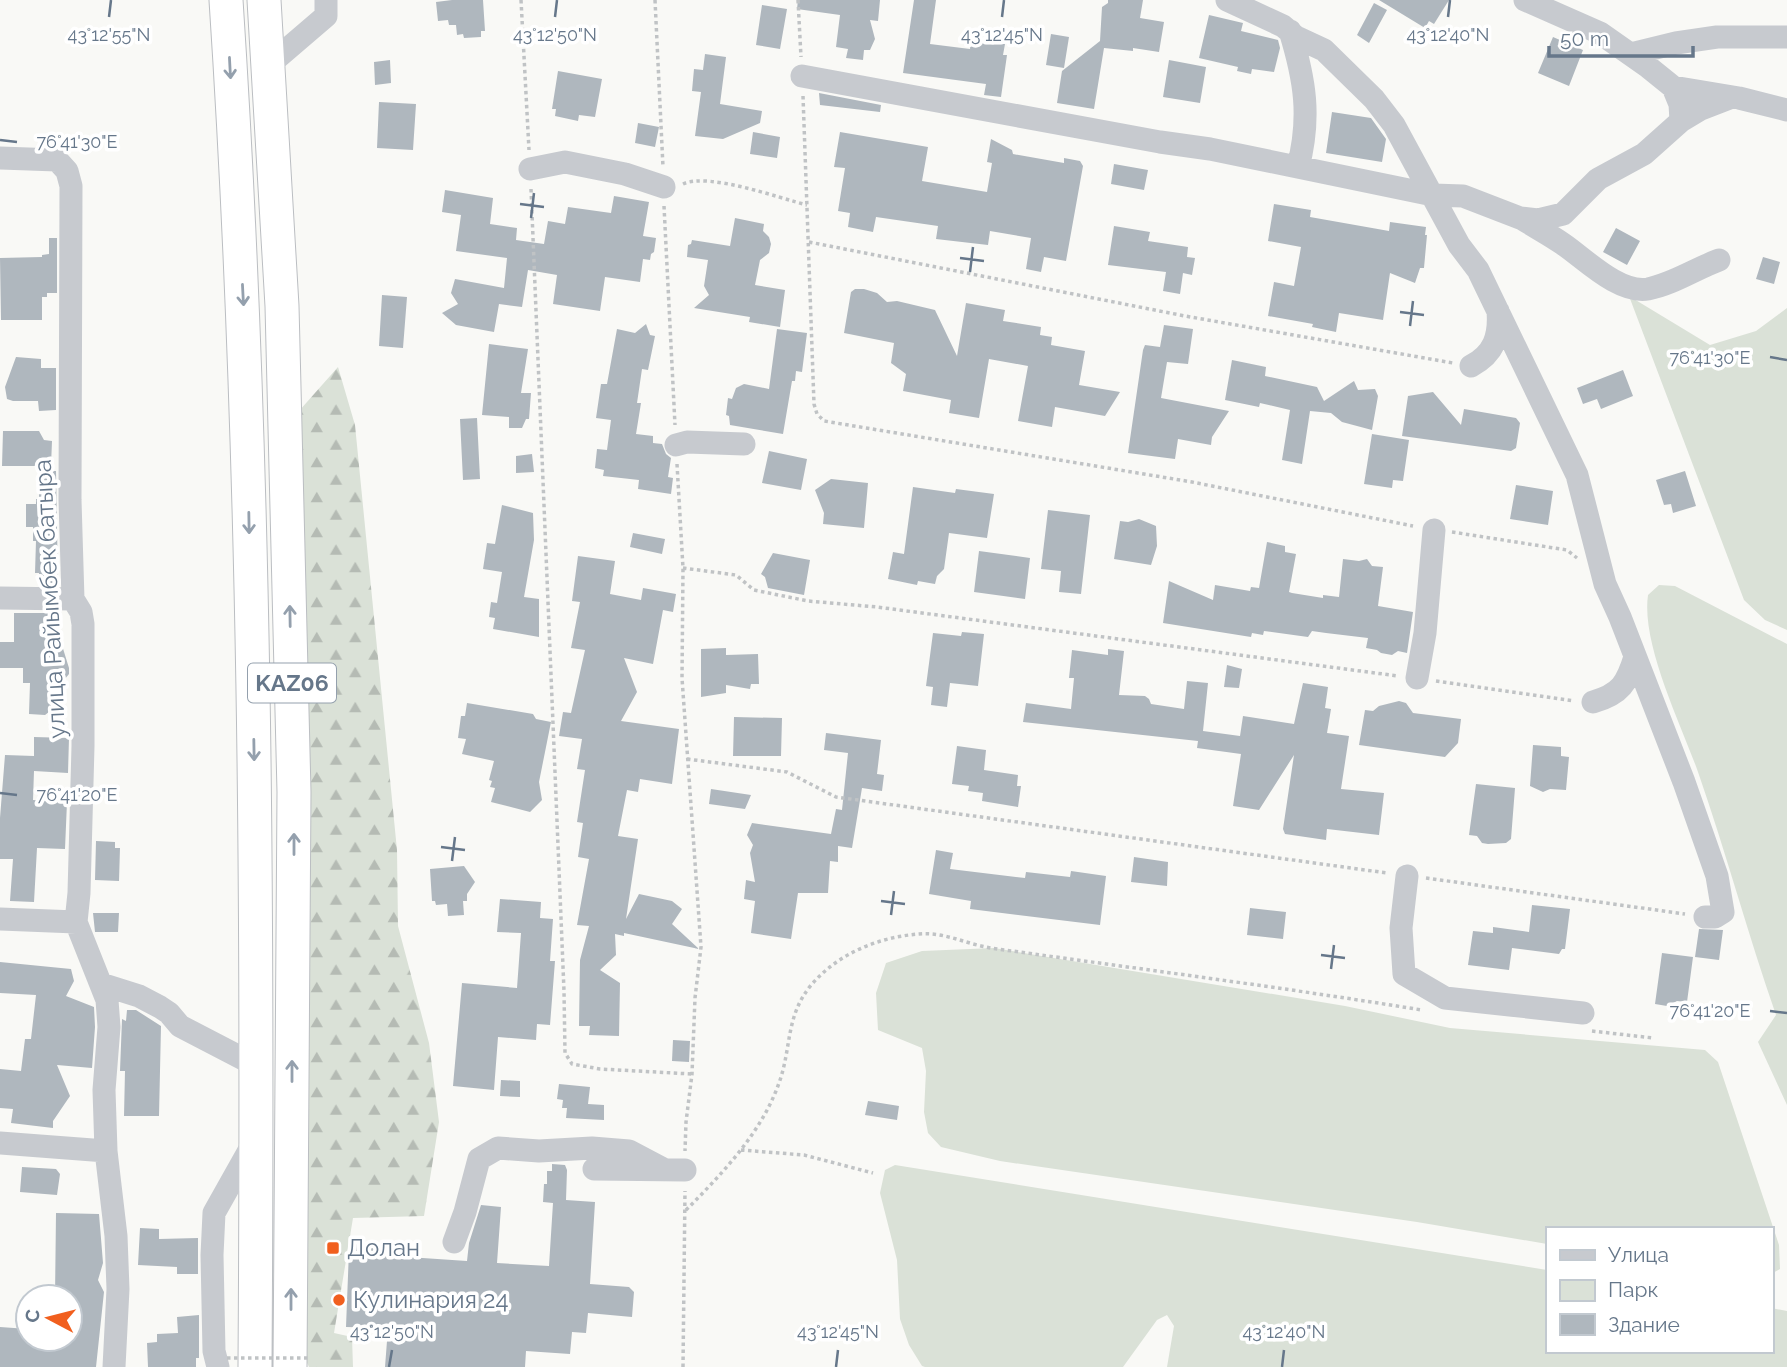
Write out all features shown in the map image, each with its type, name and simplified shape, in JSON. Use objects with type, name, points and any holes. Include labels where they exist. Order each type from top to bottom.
[{"type":"highway","name":"KАZ06","points":[[226,0],[243,299],[255,771],[257,1066],[256,1138],[233,1364]]},
{"type":"highway","name":"KАZ06","points":[[264,0],[270,64],[282,306],[294,792],[300,1363]]},
{"type":"street","points":[[270,64],[326,16],[326,0]]},
{"type":"street","points":[[1227,0],[1324,50],[1374,99],[1394,124],[1459,245],[1478,270],[1498,308],[1577,475],[1605,584],[1684,782],[1717,876],[1723,912],[1715,917],[1705,917]]},
{"type":"street","points":[[1525,0],[1600,33],[1673,87],[1787,110]]},
{"type":"street","points":[[1290,31],[1304,85],[1307,118],[1298,167]]},
{"type":"street","points":[[1631,54],[1717,37],[1787,37]]},
{"type":"street","points":[[802,76],[1298,167],[1433,195],[1463,196],[1520,218],[1563,244],[1604,275],[1628,287],[1644,290],[1666,284],[1718,260]]},
{"type":"street","points":[[1673,87],[1680,104],[1681,121]]},
{"type":"street","points":[[1520,218],[1538,220],[1563,214],[1598,179],[1644,154],[1681,121],[1701,109],[1732,97]]},
{"type":"street","name":"улица Райымбек батыра","points":[[0,158],[57,160],[66,172],[71,186],[70,500],[73,599],[80,612],[83,638],[83,746],[76,922],[107,1000],[109,1027],[104,1090],[106,1151],[116,1236],[118,1289],[114,1367]]},
{"type":"street","points":[[530,169],[565,162],[625,174],[664,191]]},
{"type":"street","points":[[1471,366],[1483,360],[1491,351],[1497,336],[1498,308]]},
{"type":"street","points":[[676,445],[687,442],[744,444]]},
{"type":"street","points":[[1417,678],[1425,633],[1434,530]]},
{"type":"street","points":[[0,598],[73,599]]},
{"type":"street","points":[[1593,702],[1608,698],[1620,689],[1628,679],[1635,657]]},
{"type":"street","points":[[1407,876],[1401,928],[1404,974],[1445,998],[1586,1022]]},
{"type":"street","points":[[0,919],[76,922]]},
{"type":"street","points":[[101,984],[139,996],[160,1007],[180,1026],[257,1066]]},
{"type":"street","points":[[0,1143],[106,1151]]},
{"type":"street","points":[[454,1242],[479,1159],[498,1149],[592,1148],[629,1151],[675,1170]]},
{"type":"street","points":[[594,1168],[675,1170]]},
{"type":"path","points":[[521,0],[565,1052],[572,1065],[692,1074]]},
{"type":"path","points":[[655,0],[683,568],[682,651],[687,760],[701,947],[695,998],[692,1074],[686,1122],[675,1170],[686,1211],[683,1367]]},
{"type":"path","points":[[798,0],[814,404],[817,414],[824,421],[1087,467],[1192,482],[1434,530],[1567,550],[1594,571],[1605,584]]},
{"type":"path","points":[[664,191],[688,182],[707,181],[752,189],[807,205]]},
{"type":"path","points":[[809,242],[1185,316],[1471,366]]},
{"type":"path","points":[[683,568],[736,575],[754,590],[808,601],[905,611],[1417,678],[1564,701],[1593,702]]},
{"type":"path","points":[[687,760],[787,772],[836,797],[1705,917]]},
{"type":"path","points":[[686,1211],[714,1182],[768,1111],[780,1081],[795,1008],[833,964],[851,952],[884,940],[920,933],[944,934],[981,946],[1247,982],[1431,1011]]},
{"type":"path","points":[[1586,1022],[1653,1038]]},
{"type":"path","points":[[740,1149],[804,1155],[873,1173]]},
{"type":"path","points":[[233,1364],[300,1363]]},
{"type":"green space","points":[[1629,296],[1710,345],[1756,331],[1787,308],[1787,630],[1765,620],[1744,600]]},
{"type":"green space","points":[[338,367],[355,425],[397,850],[398,926],[429,1043],[439,1122],[424,1216],[353,1218],[334,1333],[352,1337],[353,1367],[309,1367],[295,1338],[299,411]]},
{"type":"green space","points":[[1659,585],[1675,586],[1787,644],[1787,1105],[1758,1042],[1776,1015],[1698,772],[1664,684],[1650,637],[1648,595]]},
{"type":"green space","points":[[994,948],[1345,1006],[1450,1028],[1705,1050],[1718,1062],[1773,1227],[1546,1227],[1546,1244],[1417,1222],[1000,1161],[941,1147],[928,1133],[924,1112],[926,1071],[922,1048],[878,1030],[876,993],[886,963],[922,951]]},
{"type":"green space","points":[[895,1165],[1546,1270],[1546,1353],[1773,1353],[1773,1308],[1787,1311],[1787,1367],[1167,1367],[1174,1326],[1167,1315],[1157,1320],[1123,1367],[925,1367],[909,1345],[900,1319],[897,1260],[880,1193],[885,1170]]},
{"type":"green space","points":[[1773,1227],[1779,1245],[1780,1269],[1773,1273]]},
{"type":"building","points":[[483,0],[485,31],[481,31],[481,37],[464,38],[463,34],[457,35],[456,25],[449,25],[448,20],[438,21],[436,2]]},
{"type":"building","points":[[798,0],[880,0],[878,21],[870,20],[875,39],[870,50],[864,50],[863,60],[846,58],[848,49],[836,47],[840,15],[797,9]]},
{"type":"building","points":[[914,0],[936,0],[930,44],[970,49],[971,40],[1005,44],[1003,55],[1007,55],[1001,97],[984,95],[986,84],[903,73]]},
{"type":"building","points":[[1108,0],[1143,0],[1140,18],[1164,22],[1159,52],[1133,48],[1133,51],[1104,48],[1094,109],[1057,103],[1062,71],[1100,41],[1102,7]]},
{"type":"building","points":[[1379,0],[1449,0],[1434,24],[1429,21],[1425,28]]},
{"type":"building","points":[[1374,3],[1387,10],[1369,43],[1357,35]]},
{"type":"building","points":[[762,5],[787,9],[780,49],[756,45]]},
{"type":"building","points":[[1209,15],[1243,23],[1241,31],[1278,40],[1280,48],[1274,72],[1252,69],[1251,74],[1237,71],[1238,67],[1199,58]]},
{"type":"building","points":[[1051,34],[1069,37],[1064,68],[1046,65]]},
{"type":"building","points":[[1553,37],[1583,50],[1569,86],[1538,73]]},
{"type":"building","points":[[705,54],[726,57],[720,104],[762,111],[760,123],[723,139],[695,136],[701,92],[692,91],[694,69],[703,70]]},
{"type":"building","points":[[390,60],[391,83],[375,85],[374,62]]},
{"type":"building","points":[[1169,60],[1206,67],[1200,103],[1163,97]]},
{"type":"building","points":[[558,71],[602,79],[595,117],[579,115],[578,121],[555,116],[556,109],[552,109]]},
{"type":"building","points":[[819,93],[881,105],[880,112],[820,105]]},
{"type":"building","points":[[379,102],[416,104],[413,150],[377,148]]},
{"type":"building","points":[[1332,112],[1371,118],[1386,139],[1382,162],[1326,153]]},
{"type":"building","points":[[638,123],[659,127],[655,147],[635,143]]},
{"type":"building","points":[[753,132],[780,137],[777,158],[750,154]]},
{"type":"building","points":[[840,132],[928,147],[922,181],[987,192],[992,163],[987,162],[991,139],[1012,150],[1013,154],[1064,163],[1064,158],[1080,161],[1083,166],[1066,261],[1044,257],[1041,272],[1026,269],[1031,238],[990,231],[988,245],[936,239],[938,226],[876,217],[873,232],[848,227],[850,213],[838,211],[845,168],[834,167]]},
{"type":"building","points":[[1114,164],[1148,170],[1144,190],[1111,184]]},
{"type":"building","points":[[445,190],[493,198],[490,224],[517,228],[516,240],[544,244],[548,221],[565,224],[568,207],[611,213],[614,196],[649,202],[643,236],[656,238],[654,252],[650,260],[643,259],[640,282],[605,277],[600,311],[553,304],[557,275],[528,270],[522,307],[499,304],[494,332],[456,325],[442,313],[458,304],[451,293],[455,279],[504,288],[507,258],[456,251],[461,215],[442,212]]},
{"type":"building","points":[[1274,204],[1311,210],[1310,217],[1389,231],[1390,222],[1426,227],[1424,268],[1420,268],[1415,283],[1390,273],[1383,320],[1339,313],[1336,332],[1312,327],[1313,324],[1268,316],[1274,282],[1294,286],[1301,247],[1268,241]]},
{"type":"building","points":[[735,218],[764,224],[763,231],[771,244],[769,253],[760,260],[755,285],[785,290],[780,327],[749,322],[750,317],[694,308],[709,295],[704,286],[708,260],[687,257],[688,245],[692,240],[730,246]]},
{"type":"building","points":[[1114,226],[1150,232],[1148,241],[1188,247],[1187,257],[1195,258],[1192,275],[1183,273],[1180,294],[1163,291],[1166,272],[1108,265]]},
{"type":"building","points":[[1616,228],[1640,241],[1627,265],[1603,252]]},
{"type":"building","points":[[49,238],[57,238],[57,293],[47,293],[47,297],[42,297],[42,320],[1,320],[0,258],[42,257],[49,254]]},
{"type":"building","points":[[1763,257],[1780,262],[1774,284],[1756,279]]},
{"type":"building","points":[[855,289],[877,293],[887,302],[897,301],[935,310],[957,356],[966,303],[1005,310],[1003,321],[1041,327],[1040,335],[1052,337],[1051,345],[1085,351],[1079,385],[1120,392],[1105,416],[1055,407],[1052,427],[1018,421],[1028,366],[989,359],[979,418],[949,413],[951,400],[903,391],[906,374],[891,363],[894,343],[844,333],[851,292]]},
{"type":"building","points":[[382,295],[407,297],[403,348],[379,346]]},
{"type":"building","points":[[646,324],[650,335],[655,336],[648,370],[642,369],[637,403],[641,403],[636,434],[653,436],[653,443],[662,444],[671,458],[668,477],[673,478],[671,494],[638,489],[639,480],[603,476],[604,470],[595,468],[597,449],[607,450],[611,420],[596,418],[601,384],[607,384],[617,329],[635,333]]},
{"type":"building","points":[[1164,325],[1193,329],[1188,364],[1167,362],[1161,398],[1229,411],[1212,437],[1211,445],[1178,439],[1175,459],[1128,453],[1143,350],[1145,345],[1160,347]]},
{"type":"building","points":[[777,329],[807,333],[802,372],[796,371],[795,381],[792,381],[783,434],[730,425],[729,416],[726,415],[728,398],[732,399],[736,388],[744,384],[769,389]]},
{"type":"building","points":[[489,344],[528,349],[521,393],[531,393],[529,419],[526,419],[522,428],[509,428],[509,417],[482,415]]},
{"type":"building","points":[[16,357],[41,359],[41,368],[56,368],[56,410],[39,411],[38,401],[7,399],[5,387]]},
{"type":"building","points":[[1232,360],[1266,367],[1265,376],[1317,387],[1324,401],[1354,381],[1358,390],[1375,389],[1378,396],[1372,430],[1342,422],[1331,413],[1310,411],[1302,464],[1282,460],[1290,410],[1260,403],[1259,407],[1225,400]]},
{"type":"building","points":[[1623,370],[1633,396],[1601,409],[1597,399],[1583,404],[1577,388]]},
{"type":"building","points":[[1433,392],[1461,425],[1464,409],[1516,418],[1520,423],[1516,448],[1511,451],[1402,436],[1408,396]]},
{"type":"building","points":[[477,418],[480,479],[463,480],[460,419]]},
{"type":"building","points":[[3,431],[39,431],[44,440],[52,441],[51,466],[2,466]]},
{"type":"building","points":[[1372,434],[1409,440],[1403,481],[1393,480],[1392,488],[1364,484]]},
{"type":"building","points":[[769,451],[807,459],[801,490],[762,483]]},
{"type":"building","points":[[532,454],[534,472],[516,473],[516,456]]},
{"type":"building","points":[[39,471],[56,471],[58,585],[39,584],[39,573],[35,573],[36,541],[33,541],[33,527],[26,527],[26,504],[36,504],[36,499],[39,499]]},
{"type":"building","points":[[1685,471],[1696,506],[1673,513],[1671,504],[1664,505],[1656,480]]},
{"type":"building","points":[[831,479],[868,483],[864,528],[823,524],[824,513],[815,490]]},
{"type":"building","points":[[1516,485],[1553,491],[1548,525],[1510,519]]},
{"type":"building","points":[[913,487],[955,493],[956,489],[994,494],[987,538],[949,533],[944,569],[937,576],[935,584],[918,581],[917,585],[888,579],[893,552],[904,554]]},
{"type":"building","points":[[502,505],[533,513],[534,540],[524,597],[539,599],[539,637],[493,629],[495,618],[489,617],[491,602],[497,603],[502,572],[483,569],[487,543],[495,544]]},
{"type":"building","points":[[1048,510],[1090,515],[1081,594],[1059,592],[1061,571],[1041,569]]},
{"type":"building","points":[[1139,519],[1156,526],[1157,546],[1151,565],[1114,559],[1120,521]]},
{"type":"building","points":[[633,533],[665,539],[662,554],[630,547]]},
{"type":"building","points":[[1267,542],[1285,546],[1285,552],[1296,554],[1289,592],[1292,593],[1323,598],[1323,595],[1339,597],[1343,559],[1367,559],[1372,566],[1383,567],[1378,606],[1413,612],[1407,653],[1381,653],[1366,648],[1368,638],[1312,631],[1308,637],[1264,631],[1263,635],[1252,633],[1251,637],[1163,623],[1169,581],[1213,600],[1215,585],[1250,591],[1251,587],[1259,588]]},
{"type":"building","points":[[979,551],[1030,558],[1025,599],[974,592]]},
{"type":"building","points":[[773,553],[810,560],[804,595],[768,588],[765,577],[761,574]]},
{"type":"building","points":[[578,556],[615,561],[610,594],[641,600],[643,588],[676,594],[673,612],[663,610],[653,664],[624,658],[637,692],[621,721],[679,729],[672,784],[640,779],[638,792],[627,790],[618,836],[638,839],[626,919],[639,894],[672,901],[682,909],[672,924],[699,949],[624,933],[624,936],[615,934],[616,955],[600,970],[620,983],[619,1036],[589,1035],[590,1026],[579,1026],[580,960],[589,926],[577,925],[589,859],[578,857],[583,823],[577,822],[585,770],[577,769],[582,739],[559,736],[563,712],[571,713],[585,650],[571,648],[580,602],[572,601]]},
{"type":"building","points":[[14,613],[52,613],[69,668],[69,674],[55,691],[54,708],[45,715],[29,714],[30,683],[23,683],[23,668],[0,668],[0,642],[14,642]]},
{"type":"building","points":[[962,632],[984,634],[978,686],[950,683],[947,707],[931,705],[933,687],[926,686],[933,633],[961,636]]},
{"type":"building","points":[[726,648],[726,655],[758,654],[759,684],[751,684],[750,689],[726,685],[726,693],[701,697],[701,649]]},
{"type":"building","points":[[1108,649],[1124,651],[1119,695],[1145,696],[1151,704],[1184,709],[1187,681],[1208,683],[1203,731],[1240,736],[1243,716],[1294,724],[1303,683],[1328,687],[1325,708],[1331,709],[1327,733],[1349,736],[1341,789],[1384,793],[1379,835],[1327,829],[1326,840],[1285,834],[1283,829],[1294,755],[1259,810],[1233,806],[1241,754],[1197,748],[1198,741],[1023,722],[1026,703],[1071,709],[1074,678],[1069,678],[1072,650],[1108,655]]},
{"type":"building","points":[[1227,665],[1242,669],[1239,688],[1224,687]]},
{"type":"building","points":[[1399,701],[1406,703],[1413,713],[1461,719],[1458,743],[1445,757],[1359,745],[1365,710],[1373,711],[1379,706]]},
{"type":"building","points":[[467,703],[533,714],[536,719],[551,722],[539,782],[542,800],[530,812],[491,802],[495,788],[490,787],[492,781],[489,780],[494,761],[462,754],[466,739],[458,738],[461,716],[465,716]]},
{"type":"building","points":[[734,717],[782,718],[781,756],[733,756]]},
{"type":"building","points":[[826,733],[881,740],[877,774],[884,775],[882,791],[862,788],[852,848],[838,846],[838,862],[830,861],[828,893],[798,893],[791,939],[751,933],[755,901],[744,899],[746,880],[755,882],[750,853],[753,845],[747,835],[752,823],[831,834],[836,809],[842,810],[848,753],[824,750]]},
{"type":"building","points":[[34,737],[69,738],[68,773],[34,771],[33,800],[67,802],[65,849],[37,848],[34,902],[10,901],[13,859],[0,859],[5,755],[34,756]]},
{"type":"building","points":[[1533,745],[1561,747],[1561,756],[1569,757],[1566,790],[1550,789],[1543,792],[1530,786]]},
{"type":"building","points":[[957,746],[986,750],[984,770],[1018,775],[1017,786],[1021,786],[1018,807],[982,801],[983,793],[968,791],[969,786],[952,784]]},
{"type":"building","points":[[1476,784],[1515,788],[1511,839],[1506,843],[1482,843],[1477,836],[1469,835]]},
{"type":"building","points":[[711,789],[751,795],[745,809],[709,804]]},
{"type":"building","points":[[96,841],[115,842],[115,848],[120,848],[119,881],[95,880]]},
{"type":"building","points":[[936,850],[953,853],[950,869],[1025,878],[1026,872],[1070,877],[1071,871],[1106,876],[1100,925],[970,909],[971,901],[929,894]]},
{"type":"building","points":[[1134,857],[1168,862],[1167,886],[1131,882]]},
{"type":"building","points":[[464,866],[475,882],[467,894],[467,901],[463,901],[464,915],[448,916],[447,904],[436,905],[435,901],[432,901],[430,869]]},
{"type":"building","points":[[500,899],[541,902],[540,918],[553,919],[550,961],[555,961],[550,1025],[537,1024],[536,1040],[498,1037],[494,1090],[453,1086],[462,983],[517,988],[521,933],[497,932]]},
{"type":"building","points":[[1532,905],[1570,909],[1565,949],[1559,954],[1512,948],[1509,970],[1468,965],[1473,931],[1493,933],[1493,927],[1529,932]]},
{"type":"building","points":[[1250,908],[1286,912],[1283,939],[1247,935]]},
{"type":"building","points":[[93,913],[119,913],[118,932],[95,932]]},
{"type":"building","points":[[1699,929],[1723,930],[1719,960],[1695,957]]},
{"type":"building","points":[[1662,953],[1693,957],[1687,1002],[1677,1001],[1667,1006],[1655,1004]]},
{"type":"building","points":[[0,962],[71,969],[74,981],[66,996],[94,1007],[92,1068],[57,1065],[70,1096],[53,1121],[53,1128],[11,1123],[13,1109],[0,1108],[0,1069],[21,1071],[25,1039],[31,1039],[36,995],[0,993]]},
{"type":"building","points":[[127,1010],[136,1010],[161,1026],[159,1116],[124,1116],[125,1071],[120,1071],[122,1019],[126,1021]]},
{"type":"building","points":[[673,1040],[690,1041],[689,1062],[672,1061]]},
{"type":"building","points":[[501,1080],[520,1081],[520,1097],[500,1096]]},
{"type":"building","points":[[559,1084],[590,1087],[588,1104],[604,1105],[604,1120],[566,1118],[567,1108],[562,1108],[563,1100],[557,1099]]},
{"type":"building","points":[[868,1101],[899,1106],[897,1120],[865,1115]]},
{"type":"building","points":[[552,1164],[565,1165],[567,1170],[566,1200],[595,1202],[590,1284],[629,1287],[634,1292],[632,1317],[588,1313],[586,1333],[572,1332],[570,1354],[526,1351],[525,1367],[385,1367],[388,1328],[346,1327],[349,1250],[355,1244],[366,1245],[373,1247],[378,1255],[467,1261],[469,1243],[481,1205],[501,1207],[497,1263],[549,1266],[553,1203],[543,1202],[547,1171],[552,1171]]},
{"type":"building","points":[[22,1167],[56,1169],[60,1174],[57,1195],[20,1192]]},
{"type":"building","points":[[56,1213],[99,1214],[103,1263],[98,1280],[104,1292],[96,1367],[0,1367],[0,1327],[14,1328],[14,1353],[84,1353],[84,1283],[55,1283]]},
{"type":"building","points":[[140,1228],[159,1229],[159,1239],[198,1238],[198,1274],[177,1274],[177,1267],[138,1265]]},
{"type":"building","points":[[199,1315],[199,1358],[196,1358],[196,1367],[148,1367],[147,1343],[157,1342],[157,1334],[178,1333],[177,1317]]},
{"type":"place","name":"Долан","points":[[333,1248]]},
{"type":"place","name":"Кулинария 24","points":[[339,1300]]}]
